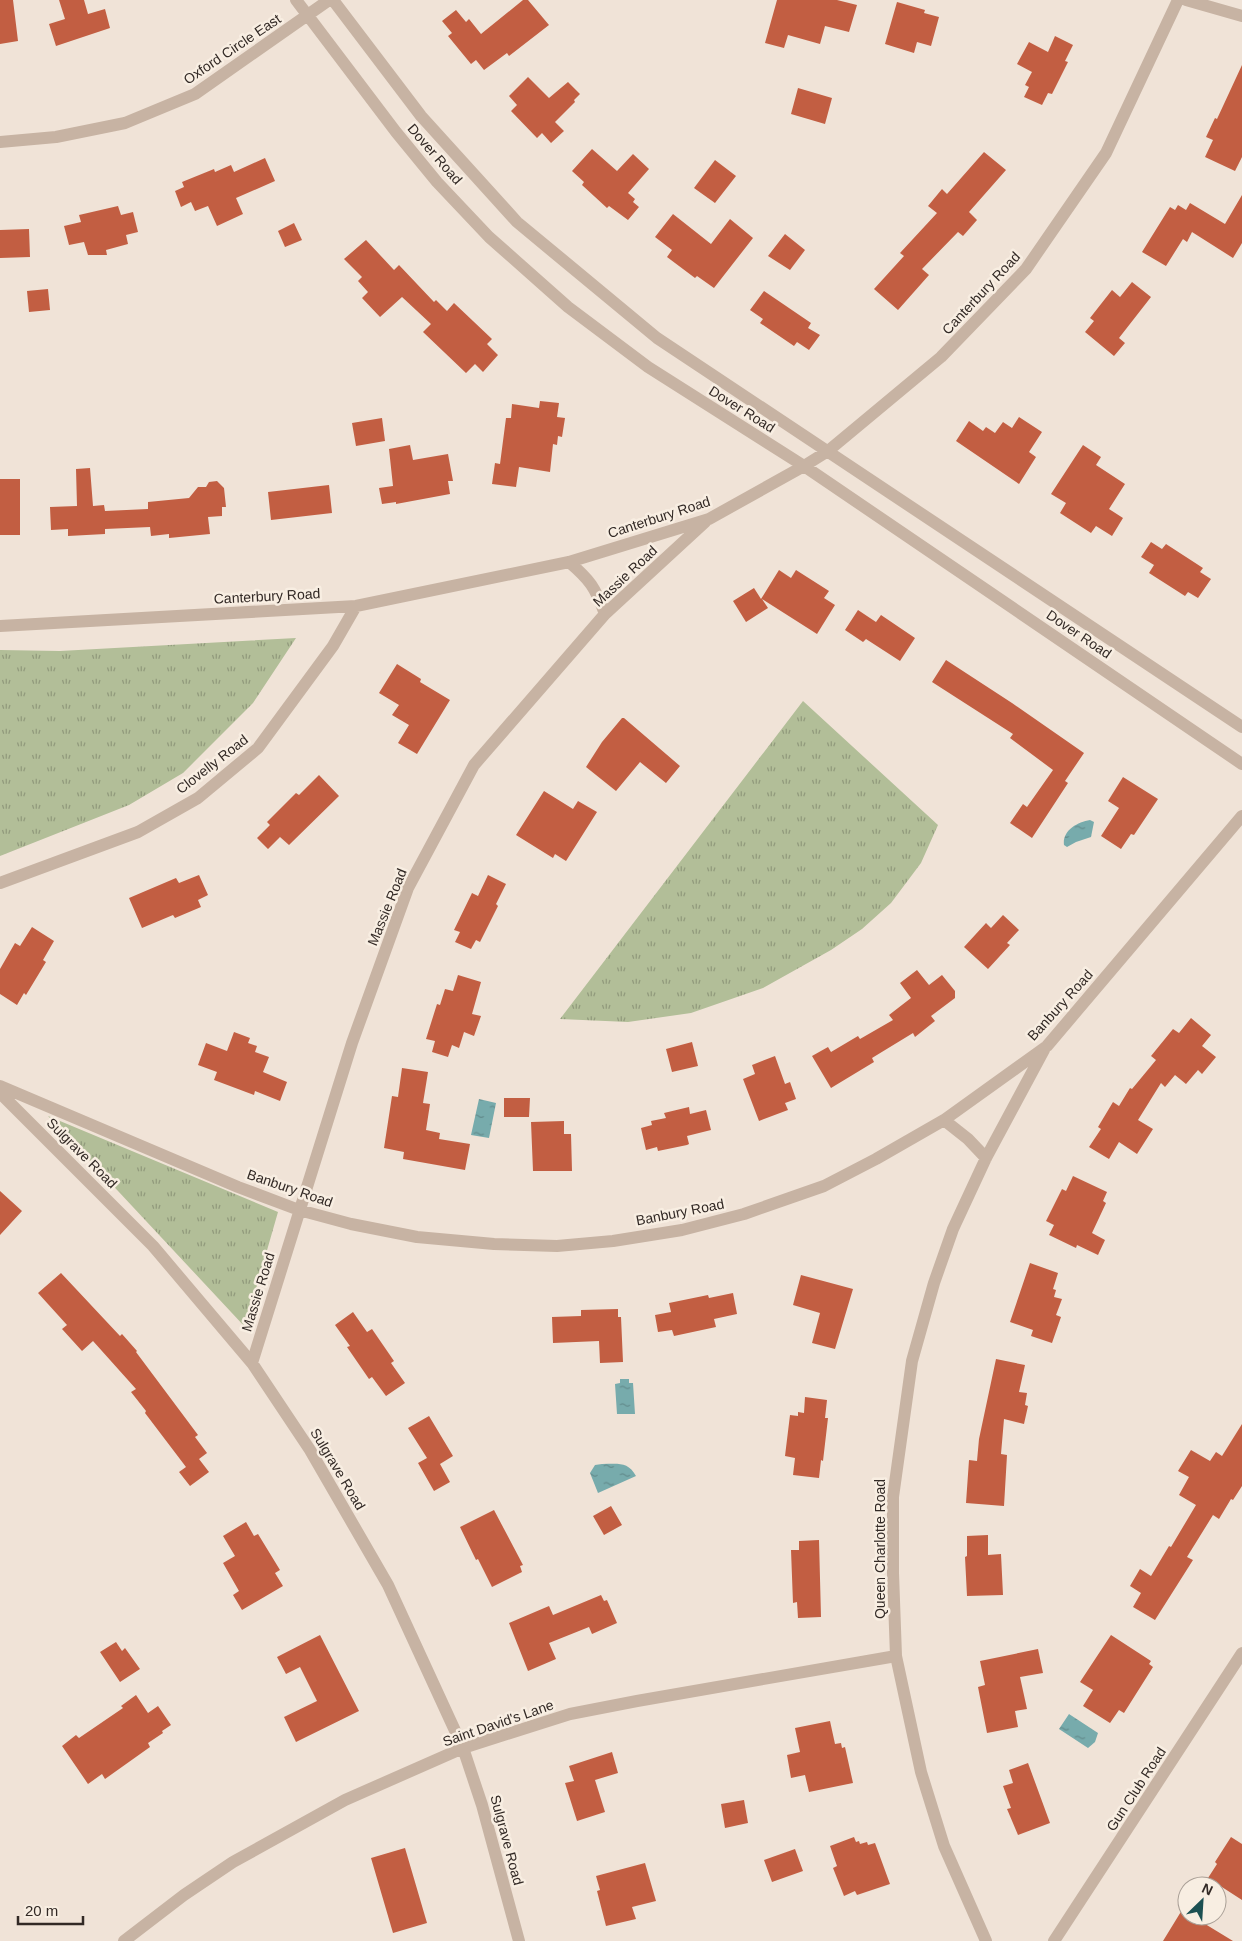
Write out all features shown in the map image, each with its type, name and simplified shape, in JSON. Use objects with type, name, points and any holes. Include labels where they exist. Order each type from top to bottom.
[{"type":"street","name":"Dover Road","points":[[296,0],[396,132],[438,182],[489,237],[568,307],[648,367],[804,466],[1242,764]]},
{"type":"street","name":"Oxford Circle East","points":[[0,142],[56,137],[125,124],[195,94],[329,0]]},
{"type":"street","name":"Dover Road","points":[[333,0],[421,116],[517,222],[657,338],[1242,727]]},
{"type":"street","name":"Canterbury Road","points":[[0,626],[356,606],[569,562],[709,519],[828,451],[941,357],[1026,269],[1106,153],[1178,0]]},
{"type":"street","points":[[1186,0],[1242,16]]},
{"type":"street","name":"Massie Road","points":[[252,1363],[352,1043],[408,888],[474,765],[605,614],[709,519]]},
{"type":"street","points":[[569,562],[588,578],[605,614]]},
{"type":"street","name":"Clovelly Road","points":[[0,883],[138,832],[198,798],[258,748],[333,646],[356,606]]},
{"type":"street","name":"Banbury Road","points":[[0,1086],[299,1210],[351,1224],[427,1238],[494,1244],[557,1246],[682,1230],[744,1214],[815,1189],[876,1160],[944,1120],[1047,1046],[1242,816]]},
{"type":"street","name":"Queen Charlotte Road","points":[[986,1941],[944,1846],[920,1772],[896,1656],[892,1496],[912,1361],[934,1283],[950,1238],[986,1158],[1047,1046]]},
{"type":"street","name":"Sulgrave Road","points":[[0,1093],[153,1246],[252,1363],[310,1450],[388,1585],[463,1748],[482,1805],[519,1941]]},
{"type":"street","points":[[944,1120],[968,1138],[986,1158]]},
{"type":"street","name":"Gun Club Road","points":[[1054,1941],[1242,1653]]},
{"type":"street","name":"Saint David's Lane","points":[[124,1941],[184,1895],[233,1862],[345,1800],[463,1748],[570,1714],[896,1656]]},
{"type":"green space","points":[[296,638],[253,703],[183,773],[129,805],[0,856],[0,650],[60,651]]},
{"type":"green space","points":[[803,701],[938,825],[921,863],[891,903],[862,929],[831,950],[763,988],[691,1013],[628,1022],[560,1019]]},
{"type":"green space","points":[[48,1116],[278,1212],[245,1327]]},
{"type":"water","points":[[1090,820],[1094,822],[1091,837],[1067,847],[1064,845],[1065,835],[1071,828]]},
{"type":"water","points":[[479,1099],[496,1103],[489,1138],[471,1135]]},
{"type":"water","points":[[620,1379],[629,1379],[629,1383],[633,1383],[635,1414],[617,1414],[615,1384],[620,1383]]},
{"type":"water","points":[[622,1464],[633,1471],[636,1476],[598,1493],[590,1473],[595,1465]]},
{"type":"water","points":[[1069,1714],[1098,1733],[1095,1742],[1088,1748],[1059,1729]]},
{"type":"building","points":[[0,0],[13,0],[18,41],[0,44]]},
{"type":"building","points":[[59,0],[84,0],[88,14],[105,9],[110,28],[56,46],[49,24],[65,19]]},
{"type":"building","points":[[523,0],[528,0],[549,25],[509,56],[507,53],[484,70],[476,60],[471,64],[448,36],[452,33],[442,21],[456,10],[466,22],[469,19],[481,34]]},
{"type":"building","points":[[777,0],[837,0],[857,5],[849,32],[825,26],[820,44],[788,35],[784,48],[765,43]]},
{"type":"building","points":[[897,2],[925,10],[924,13],[939,17],[931,46],[917,42],[914,53],[885,44]]},
{"type":"building","points":[[1055,36],[1073,45],[1065,61],[1068,62],[1052,94],[1048,93],[1042,105],[1024,97],[1029,87],[1025,85],[1032,72],[1017,64],[1029,42],[1048,52]]},
{"type":"building","points":[[1242,65],[1242,157],[1235,171],[1205,157],[1213,140],[1206,137],[1215,118],[1217,119]]},
{"type":"building","points":[[528,77],[549,98],[568,82],[580,94],[574,100],[575,102],[555,122],[564,131],[551,143],[542,133],[537,138],[511,111],[517,105],[509,96]]},
{"type":"building","points":[[798,88],[832,98],[825,124],[791,114]]},
{"type":"building","points":[[592,149],[617,171],[633,154],[649,169],[628,193],[635,199],[633,202],[639,207],[628,220],[609,206],[607,208],[582,185],[584,182],[572,171]]},
{"type":"building","points":[[984,152],[1006,170],[969,212],[977,220],[963,236],[958,232],[922,269],[929,275],[898,310],[874,289],[904,256],[900,253],[937,213],[928,206],[942,189],[947,194]]},
{"type":"building","points":[[265,158],[275,181],[236,198],[243,214],[217,226],[208,206],[195,211],[191,202],[181,207],[175,191],[184,187],[182,182],[214,169],[215,172],[231,165],[234,172]]},
{"type":"building","points":[[715,160],[736,176],[715,203],[694,188]]},
{"type":"building","points":[[1242,195],[1242,243],[1233,258],[1192,232],[1187,242],[1183,239],[1166,266],[1142,252],[1170,207],[1175,210],[1178,205],[1186,210],[1190,203],[1225,224]]},
{"type":"building","points":[[118,206],[121,215],[133,212],[138,232],[126,235],[128,244],[106,250],[107,255],[88,255],[84,242],[69,245],[64,226],[81,222],[79,215]]},
{"type":"building","points":[[673,214],[711,244],[730,219],[753,238],[714,288],[697,276],[695,278],[667,257],[672,250],[655,237]]},
{"type":"building","points":[[294,223],[302,240],[285,247],[278,231]]},
{"type":"building","points":[[29,229],[30,257],[0,258],[0,230]]},
{"type":"building","points":[[785,234],[805,250],[790,270],[768,256]]},
{"type":"building","points":[[366,240],[394,270],[399,265],[434,302],[436,300],[447,311],[454,303],[492,339],[487,344],[498,355],[483,372],[475,364],[466,373],[423,332],[431,324],[402,297],[380,317],[362,298],[368,292],[358,281],[362,277],[344,259]]},
{"type":"building","points":[[1132,282],[1151,297],[1119,338],[1125,343],[1114,356],[1085,332],[1094,321],[1090,318],[1112,290],[1120,297]]},
{"type":"building","points":[[48,289],[50,310],[29,312],[27,291]]},
{"type":"building","points":[[764,291],[811,323],[808,328],[820,335],[809,350],[797,342],[794,346],[760,323],[763,319],[750,310]]},
{"type":"building","points":[[540,401],[559,403],[557,417],[565,418],[562,437],[558,436],[557,445],[553,444],[550,472],[519,467],[516,487],[492,484],[495,463],[500,464],[506,418],[511,418],[512,404],[539,408]]},
{"type":"building","points":[[1019,417],[1042,432],[1029,452],[1036,457],[1019,484],[956,441],[969,421],[983,431],[986,427],[995,433],[1003,422],[1012,428]]},
{"type":"building","points":[[382,418],[385,441],[356,446],[352,423]]},
{"type":"building","points":[[410,445],[413,460],[448,454],[453,481],[448,481],[450,494],[396,504],[396,502],[382,504],[379,488],[393,486],[389,449]]},
{"type":"building","points":[[1083,445],[1101,457],[1096,465],[1125,484],[1109,509],[1123,518],[1112,536],[1096,526],[1091,533],[1060,513],[1066,503],[1051,494]]},
{"type":"building","points":[[90,468],[93,506],[104,505],[105,511],[148,509],[148,502],[189,498],[198,487],[206,487],[209,482],[217,481],[224,488],[226,507],[222,507],[222,516],[208,517],[210,534],[169,538],[169,534],[151,536],[150,527],[105,529],[105,534],[68,536],[68,529],[51,530],[50,507],[77,506],[76,469]]},
{"type":"building","points":[[0,479],[20,479],[20,535],[0,535]]},
{"type":"building","points":[[329,485],[332,513],[271,520],[268,492]]},
{"type":"building","points":[[1151,542],[1162,549],[1166,544],[1203,568],[1200,572],[1211,579],[1198,598],[1188,592],[1185,596],[1149,573],[1154,565],[1141,557]]},
{"type":"building","points":[[779,570],[791,578],[796,570],[829,591],[824,598],[835,605],[817,634],[762,599],[768,608],[746,622],[733,601],[754,588],[761,599]]},
{"type":"building","points":[[858,610],[876,622],[881,615],[915,638],[900,661],[866,639],[863,642],[845,630]]},
{"type":"building","points":[[946,660],[1084,753],[1065,781],[1068,783],[1032,838],[1010,823],[1023,804],[1027,807],[1053,770],[1010,738],[1013,734],[932,682]]},
{"type":"building","points":[[397,664],[421,679],[420,682],[450,700],[417,754],[398,743],[409,725],[392,715],[399,705],[379,693]]},
{"type":"building","points":[[622,718],[680,766],[666,783],[640,762],[616,791],[586,767],[602,742]]},
{"type":"building","points":[[319,775],[339,796],[289,845],[280,837],[268,849],[257,838],[270,825],[267,822],[296,793],[299,795]]},
{"type":"building","points":[[1123,777],[1158,799],[1134,835],[1131,834],[1121,849],[1101,836],[1119,808],[1108,801]]},
{"type":"building","points":[[544,791],[573,809],[578,801],[597,812],[566,861],[555,854],[553,858],[516,835]]},
{"type":"building","points":[[199,875],[208,895],[198,900],[201,907],[175,918],[173,915],[142,928],[129,898],[176,878],[179,883]]},
{"type":"building","points":[[488,875],[506,884],[496,904],[498,906],[480,942],[476,940],[471,949],[455,942],[460,932],[454,930],[472,893],[478,896]]},
{"type":"building","points":[[1003,915],[1019,930],[1007,943],[1010,945],[988,969],[964,947],[986,923],[991,928]]},
{"type":"building","points":[[32,927],[54,941],[43,960],[46,962],[26,995],[24,993],[17,1005],[0,994],[0,969],[15,943],[20,946]]},
{"type":"building","points":[[917,970],[929,985],[942,975],[955,991],[955,998],[931,1016],[935,1021],[915,1037],[913,1033],[872,1058],[874,1062],[831,1088],[812,1056],[828,1047],[831,1052],[858,1036],[860,1039],[893,1020],[889,1015],[911,998],[900,983]]},
{"type":"building","points":[[458,975],[481,982],[472,1014],[481,1016],[474,1036],[464,1032],[459,1048],[452,1045],[448,1057],[432,1052],[435,1041],[426,1039],[437,1004],[440,1005],[445,989],[453,991]]},
{"type":"building","points":[[1191,1018],[1211,1035],[1202,1046],[1216,1057],[1202,1074],[1198,1070],[1186,1084],[1175,1075],[1165,1087],[1161,1083],[1138,1120],[1153,1129],[1137,1154],[1119,1142],[1109,1159],[1089,1147],[1101,1129],[1098,1127],[1113,1102],[1119,1106],[1130,1088],[1132,1089],[1156,1060],[1151,1056],[1173,1029],[1179,1033]]},
{"type":"building","points":[[234,1032],[250,1038],[248,1043],[257,1046],[255,1052],[269,1057],[263,1072],[287,1082],[280,1101],[255,1091],[254,1095],[214,1080],[217,1072],[198,1065],[206,1043],[227,1051]]},
{"type":"building","points":[[692,1042],[698,1066],[672,1072],[666,1049]]},
{"type":"building","points":[[775,1056],[785,1084],[790,1082],[796,1099],[785,1103],[788,1110],[759,1121],[743,1079],[755,1074],[752,1065]]},
{"type":"building","points":[[402,1068],[428,1072],[423,1103],[430,1104],[426,1130],[440,1133],[439,1139],[470,1144],[465,1170],[403,1159],[404,1152],[384,1148],[392,1096],[398,1097]]},
{"type":"building","points":[[504,1098],[530,1098],[529,1117],[504,1117]]},
{"type":"building","points":[[689,1107],[690,1114],[706,1110],[711,1130],[687,1136],[689,1144],[687,1145],[658,1151],[657,1147],[646,1150],[641,1128],[652,1125],[651,1121],[666,1118],[664,1113]]},
{"type":"building","points":[[564,1121],[564,1134],[571,1134],[572,1171],[533,1171],[531,1122]]},
{"type":"building","points":[[1073,1176],[1107,1192],[1103,1201],[1106,1203],[1092,1233],[1105,1240],[1098,1255],[1077,1245],[1076,1248],[1049,1235],[1054,1225],[1046,1221],[1062,1189],[1066,1191]]},
{"type":"building","points":[[0,1191],[22,1211],[0,1235]]},
{"type":"building","points":[[1030,1263],[1058,1273],[1053,1289],[1056,1290],[1054,1297],[1062,1299],[1056,1315],[1061,1317],[1052,1343],[1031,1336],[1033,1330],[1010,1322]]},
{"type":"building","points":[[61,1273],[120,1336],[122,1334],[137,1351],[198,1435],[195,1437],[207,1453],[199,1459],[209,1472],[190,1486],[179,1472],[186,1467],[131,1392],[136,1389],[93,1341],[82,1351],[62,1329],[67,1325],[38,1293]]},
{"type":"building","points":[[801,1275],[853,1289],[835,1349],[812,1343],[820,1313],[793,1305]]},
{"type":"building","points":[[733,1293],[737,1314],[714,1319],[716,1327],[674,1336],[672,1330],[658,1332],[655,1315],[671,1312],[669,1303],[708,1295],[709,1298]]},
{"type":"building","points":[[618,1309],[618,1317],[621,1317],[623,1362],[600,1363],[599,1341],[553,1343],[552,1317],[581,1316],[581,1310]]},
{"type":"building","points":[[353,1312],[367,1332],[372,1329],[394,1361],[391,1363],[405,1383],[386,1396],[372,1377],[369,1379],[347,1347],[350,1346],[335,1325]]},
{"type":"building","points":[[996,1359],[1025,1365],[1019,1392],[1027,1393],[1025,1405],[1028,1406],[1024,1424],[1004,1419],[1001,1454],[1007,1455],[1004,1506],[966,1503],[969,1460],[977,1461],[979,1439]]},
{"type":"building","points":[[805,1397],[827,1400],[825,1418],[828,1418],[819,1478],[793,1475],[795,1458],[785,1456],[790,1415],[798,1416],[798,1412],[804,1413]]},
{"type":"building","points":[[429,1416],[453,1456],[440,1464],[450,1482],[434,1491],[418,1463],[427,1458],[408,1428]]},
{"type":"building","points":[[1242,1424],[1242,1486],[1233,1500],[1231,1499],[1219,1519],[1213,1515],[1187,1557],[1193,1560],[1155,1620],[1133,1607],[1141,1593],[1130,1586],[1140,1569],[1151,1576],[1196,1505],[1179,1495],[1189,1477],[1178,1471],[1191,1450],[1210,1461],[1216,1452],[1222,1456]]},
{"type":"building","points":[[611,1506],[622,1525],[604,1535],[593,1516]]},
{"type":"building","points":[[494,1510],[523,1565],[520,1566],[522,1572],[492,1587],[460,1527]]},
{"type":"building","points":[[246,1522],[254,1536],[258,1534],[280,1570],[275,1573],[283,1586],[242,1610],[233,1595],[239,1591],[223,1563],[235,1556],[223,1536]]},
{"type":"building","points":[[988,1535],[988,1555],[1001,1554],[1003,1595],[967,1596],[965,1557],[967,1556],[967,1536]]},
{"type":"building","points":[[819,1540],[821,1617],[798,1618],[797,1602],[793,1603],[791,1550],[799,1550],[799,1541]]},
{"type":"building","points":[[601,1595],[604,1601],[607,1600],[617,1623],[592,1634],[589,1627],[549,1643],[556,1659],[528,1671],[509,1623],[549,1606],[553,1615]]},
{"type":"building","points":[[320,1635],[359,1711],[296,1742],[284,1717],[317,1701],[300,1667],[286,1674],[277,1657]]},
{"type":"building","points":[[1111,1635],[1151,1661],[1149,1664],[1153,1667],[1124,1713],[1119,1710],[1110,1723],[1083,1706],[1093,1690],[1080,1682]]},
{"type":"building","points":[[116,1642],[122,1651],[125,1648],[140,1669],[120,1682],[100,1652]]},
{"type":"building","points":[[1038,1649],[1043,1673],[1020,1677],[1027,1709],[1015,1711],[1018,1727],[987,1733],[978,1687],[985,1685],[980,1661]]},
{"type":"building","points":[[136,1695],[148,1713],[158,1706],[171,1725],[148,1743],[150,1747],[105,1779],[102,1774],[88,1784],[62,1746],[76,1735],[79,1738],[123,1708],[121,1706]]},
{"type":"building","points":[[830,1721],[835,1744],[841,1743],[842,1748],[845,1747],[853,1783],[809,1792],[805,1775],[791,1778],[787,1755],[800,1752],[795,1728]]},
{"type":"building","points":[[612,1752],[618,1773],[595,1780],[605,1812],[577,1821],[565,1783],[574,1781],[569,1766]]},
{"type":"building","points":[[1028,1763],[1050,1823],[1018,1835],[1007,1809],[1011,1808],[1003,1786],[1013,1783],[1009,1770]]},
{"type":"building","points":[[744,1800],[748,1823],[725,1828],[721,1804]]},
{"type":"building","points":[[854,1837],[856,1842],[859,1841],[860,1844],[867,1842],[868,1845],[875,1843],[890,1884],[857,1895],[855,1891],[844,1896],[833,1868],[837,1866],[830,1846]]},
{"type":"building","points":[[1231,1837],[1242,1844],[1242,1900],[1227,1890],[1227,1876],[1209,1876],[1217,1864],[1215,1862]]},
{"type":"building","points":[[405,1848],[427,1923],[393,1933],[371,1858]]},
{"type":"building","points":[[795,1849],[803,1871],[772,1882],[764,1860]]},
{"type":"building","points":[[645,1863],[656,1901],[632,1907],[636,1919],[606,1926],[597,1891],[600,1890],[596,1876]]},
{"type":"building","points":[[1177,1918],[1177,1926],[1208,1926],[1233,1941],[1163,1941]]}]
